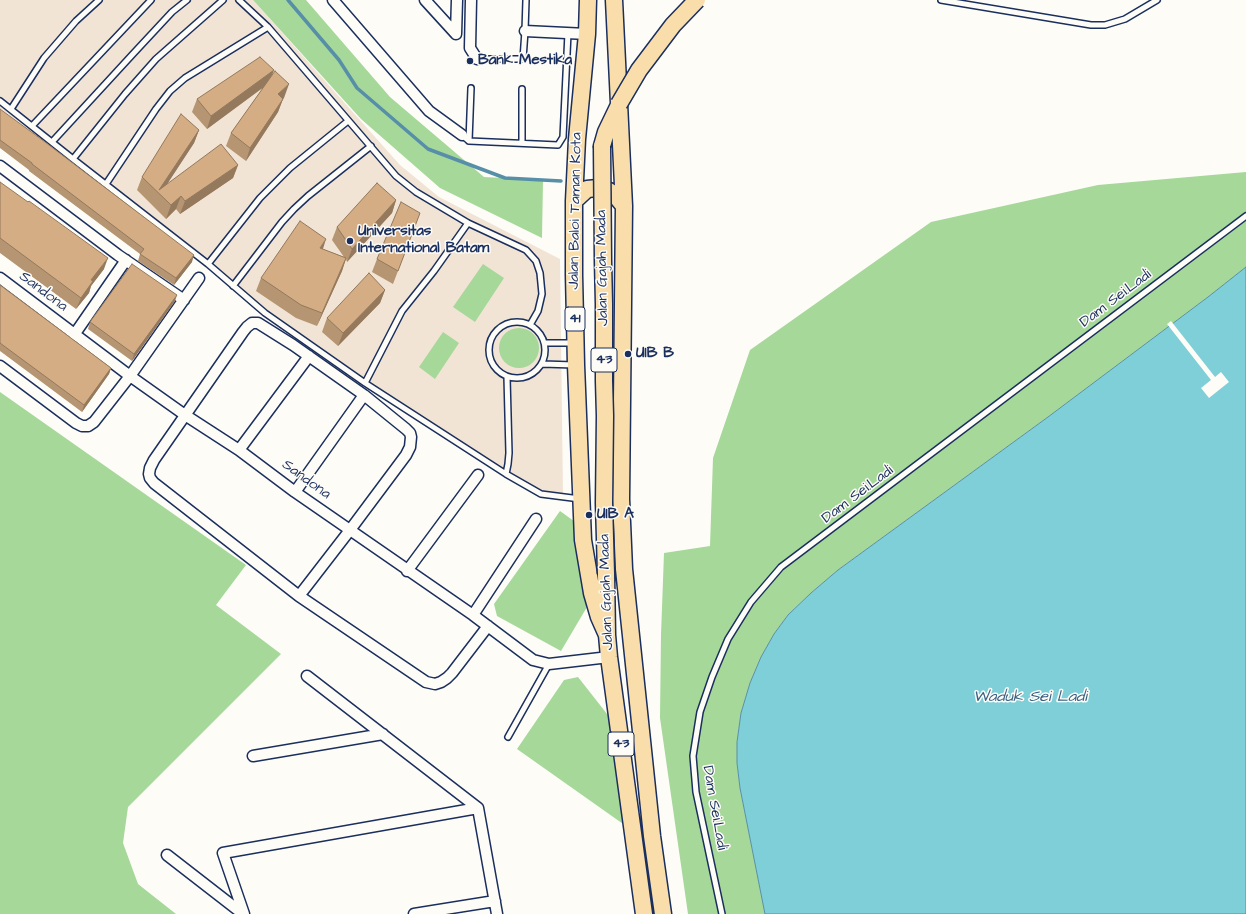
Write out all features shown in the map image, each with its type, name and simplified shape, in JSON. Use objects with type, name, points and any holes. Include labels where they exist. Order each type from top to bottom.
[{"type":"highway","name":"Jalan Baloi Taman Kota","points":[[588,0],[587,34],[577,139],[574,201],[576,365],[583,540],[592,593],[599,617],[607,635]]},
{"type":"highway","name":"Jalan Gajah Mada","points":[[614,0],[624,206],[621,499],[624,569],[651,828],[663,914]]},
{"type":"highway","name":"Jalan Gajah Mada","points":[[644,914],[607,635],[604,503],[605,416],[602,146],[606,132],[619,104],[639,70],[673,25],[697,0]]},
{"type":"highway","points":[[574,201],[587,189],[598,188],[609,191],[616,196],[624,206]]},
{"type":"street","points":[[333,0],[429,111],[466,138]]},
{"type":"street","points":[[425,0],[456,34],[457,0]]},
{"type":"street","points":[[471,0],[470,48],[477,59]]},
{"type":"street","points":[[525,32],[587,34]]},
{"type":"street","points":[[0,166],[126,260],[184,300]]},
{"type":"street","points":[[74,335],[126,260]]},
{"type":"street","name":"Sandona","points":[[0,278],[130,376],[185,415],[239,450],[295,492],[488,626],[533,660],[549,664],[609,657]]},
{"type":"street","points":[[0,366],[76,423],[82,426],[88,426],[94,422],[130,376],[199,278]]},
{"type":"street","points":[[299,596],[406,455],[411,442],[410,433],[364,394],[258,323],[252,323],[243,332],[154,460],[150,468],[150,478],[154,483],[299,596],[426,682],[435,684],[441,682],[452,673],[488,626]]},
{"type":"street","points":[[239,450],[309,356]]},
{"type":"street","points":[[295,492],[364,394]]},
{"type":"street","points":[[407,571],[478,475]]},
{"type":"street","points":[[473,616],[536,519]]},
{"type":"street","points":[[307,676],[478,808],[497,914]]},
{"type":"street","points":[[254,756],[383,734]]},
{"type":"street","points":[[244,914],[223,853],[478,808]]},
{"type":"street","points":[[167,855],[244,914]]},
{"type":"street","points":[[414,914],[495,901]]},
{"type":"lane","points":[[11,109],[44,58],[76,21],[99,0]]},
{"type":"lane","points":[[32,126],[151,0]]},
{"type":"lane","points":[[52,142],[172,12],[186,0]]},
{"type":"lane","points":[[73,159],[125,94],[156,59],[223,0]]},
{"type":"lane","points":[[239,0],[268,27],[396,176],[416,192],[468,223],[526,250],[536,261],[540,273],[542,294],[538,312],[530,324]]},
{"type":"lane","points":[[477,59],[523,59],[526,0]]},
{"type":"lane","points":[[941,0],[1091,25],[1105,25],[1125,18],[1157,0]]},
{"type":"lane","points":[[106,184],[156,109],[170,91],[185,78],[268,27]]},
{"type":"lane","points":[[471,88],[466,138],[558,145],[563,137],[568,33]]},
{"type":"lane","points":[[522,89],[522,143]]},
{"type":"lane","points":[[0,100],[208,264],[265,312],[365,383],[506,474],[541,494],[582,499]]},
{"type":"lane","points":[[208,264],[260,198],[290,168],[348,121]]},
{"type":"lane","points":[[233,286],[282,222],[294,209],[371,146]]},
{"type":"lane","name":"Dam Sei.Ladi","points":[[722,914],[696,792],[693,756],[700,712],[712,677],[728,639],[751,602],[781,567],[1246,216]]},
{"type":"lane","points":[[365,383],[402,311],[434,271],[468,223]]},
{"type":"lane","points":[[512,322],[530,324],[537,329],[545,343],[545,354],[542,364],[536,371],[527,376],[517,378],[508,377],[499,372],[489,357],[488,348],[491,338],[503,325],[512,322]]},
{"type":"lane","points":[[545,343],[576,343]]},
{"type":"lane","points":[[542,364],[576,365]]},
{"type":"lane","points":[[506,474],[509,453],[508,377]]},
{"type":"lane","points":[[508,737],[549,664]]},
{"type":"shaded area","name":"Universitas International Batam","points":[[0,0],[253,0],[400,165],[439,197],[560,259],[563,497],[548,498],[535,495],[342,370],[274,323],[148,220],[0,108]]},
{"type":"green space","points":[[253,0],[306,0],[390,97],[484,177],[543,180],[542,238],[440,188],[361,119]]},
{"type":"green space","points":[[1246,172],[1246,267],[1048,417],[838,570],[788,615],[774,634],[761,657],[750,683],[741,713],[737,742],[737,763],[740,788],[765,914],[688,914],[660,718],[664,553],[710,546],[713,458],[750,350],[931,222],[1098,185]]},
{"type":"green space","points":[[483,264],[504,278],[475,322],[453,307]]},
{"type":"green space","points":[[523,328],[530,331],[536,337],[539,348],[538,356],[530,365],[523,368],[515,368],[508,365],[500,356],[499,344],[502,337],[511,329]]},
{"type":"green space","points":[[443,332],[459,343],[435,379],[419,367]]},
{"type":"green space","points":[[0,392],[246,565],[216,605],[281,654],[128,807],[123,843],[138,884],[176,914],[0,914]]},
{"type":"green space","points":[[560,511],[578,524],[587,607],[561,651],[497,616],[494,604]]},
{"type":"green space","points":[[578,677],[611,719],[626,826],[517,749],[564,680]]},
{"type":"water","name":"Waduk Sei Ladi","points":[[1246,267],[1246,914],[765,914],[740,788],[737,763],[737,742],[741,713],[750,683],[761,657],[774,634],[788,615],[838,570],[1048,417]]},
{"type":"pier","points":[[1171,321],[1215,377],[1221,372],[1229,382],[1209,398],[1201,388],[1211,380],[1167,324]]},
{"type":"building","points":[[260,57],[274,70],[211,116],[197,99]]},
{"type":"building","points":[[275,71],[289,84],[278,94],[283,99],[250,148],[231,133]]},
{"type":"building","points":[[0,109],[194,255],[176,278],[140,254],[144,249],[0,140]]},
{"type":"building","points":[[181,114],[199,130],[159,190],[221,144],[238,165],[185,201],[181,196],[171,205],[142,177]]},
{"type":"building","points":[[0,182],[108,258],[91,280],[93,281],[81,298],[0,238]]},
{"type":"building","points":[[377,183],[396,200],[352,249],[337,227]]},
{"type":"building","points":[[401,202],[420,213],[398,271],[377,259]]},
{"type":"building","points":[[300,221],[326,239],[320,248],[346,258],[322,313],[301,305],[261,278]]},
{"type":"building","points":[[132,264],[177,295],[134,354],[90,322]]},
{"type":"building","points":[[369,273],[385,290],[343,333],[327,318]]},
{"type":"building","points":[[0,285],[111,368],[84,405],[0,343]]},
{"type":"waterway","points":[[288,0],[339,60],[357,88],[428,149],[505,178],[561,181]]},
{"type":"place","name":"Bank Mestika","points":[[470,61]]},
{"type":"place","name":"Universitas International Batam","points":[[350,241]]},
{"type":"place","name":"UIB B","points":[[628,354]]},
{"type":"place","name":"UIB A","points":[[589,515]]}]
